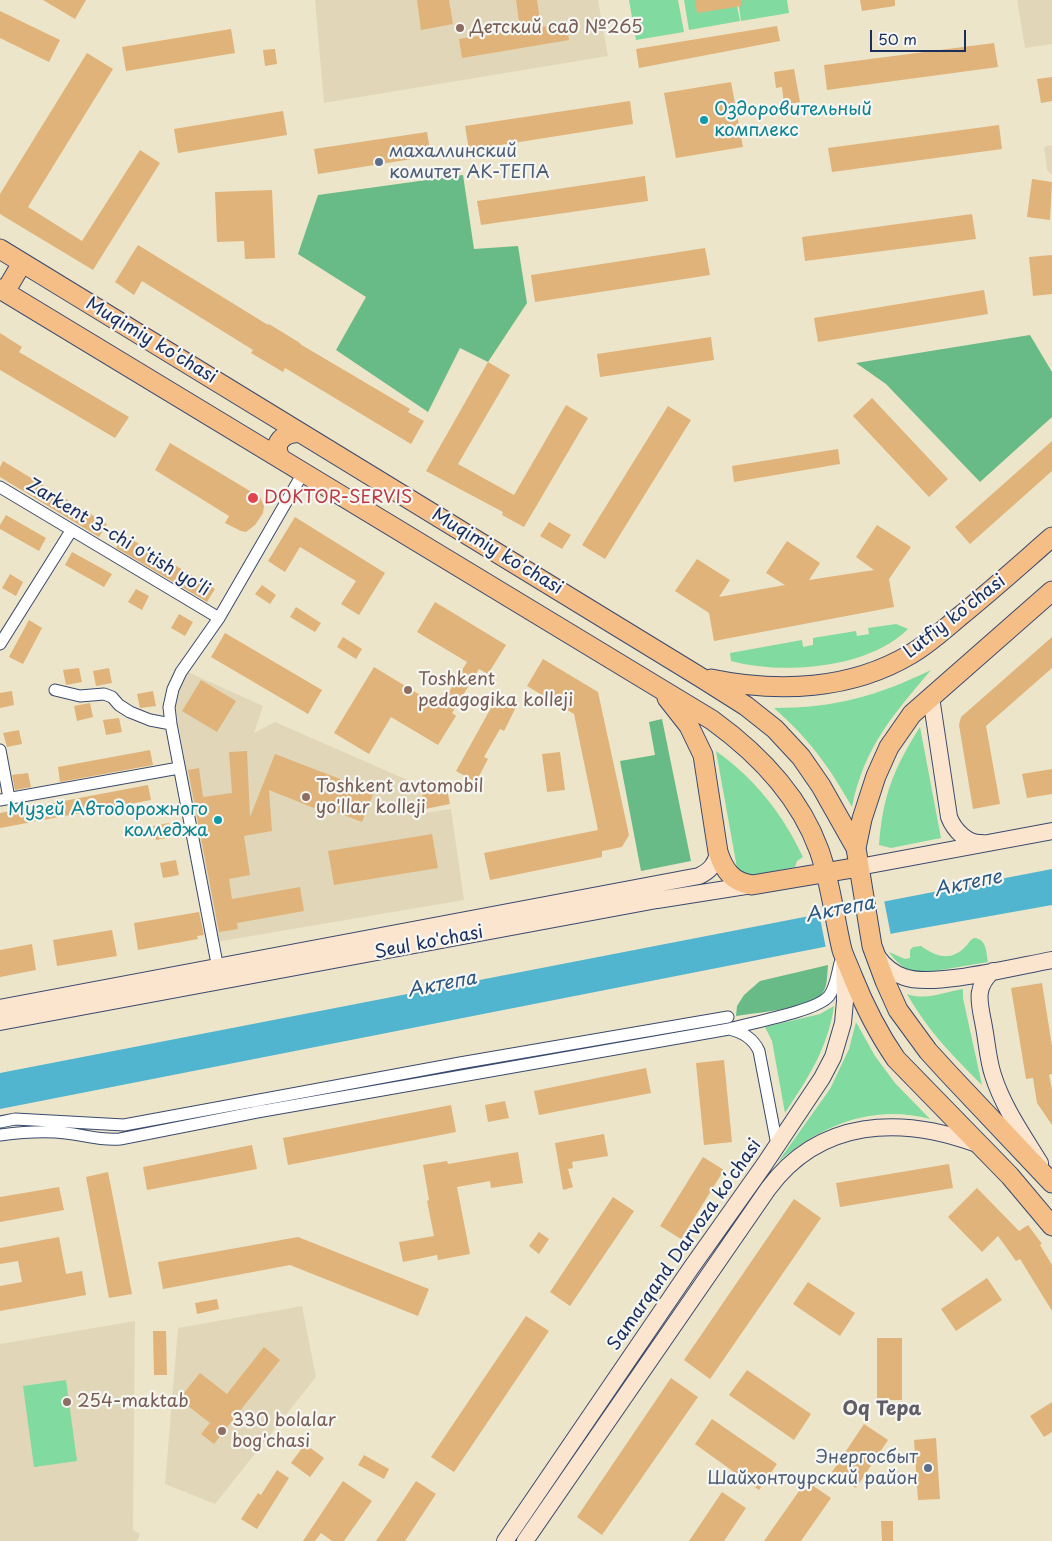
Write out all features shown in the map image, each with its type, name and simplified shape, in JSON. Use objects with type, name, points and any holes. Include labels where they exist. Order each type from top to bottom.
[{"type":"main road","name":"Muqimiy ko'chasi","points":[[0,249],[700,677],[746,706],[775,729],[801,757],[824,791],[856,848],[872,946],[890,993],[907,1023],[949,1074],[1052,1183]]},
{"type":"main road","points":[[2,290],[22,262]]},
{"type":"main road","name":"Muqimiy ko'chasi","points":[[2,290],[652,683],[728,731],[756,754],[799,808],[813,835],[827,872],[843,951],[862,998],[887,1046],[896,1059],[1010,1176],[1052,1226]]},
{"type":"main road","points":[[282,460],[279,457],[278,450],[281,439],[290,433],[301,433]]},
{"type":"main road","name":"Lutfiy ko'chasi","points":[[700,677],[737,684],[778,688],[840,681],[870,673],[911,654],[934,638],[986,596],[1052,538]]},
{"type":"main road","points":[[856,848],[864,812],[882,761],[898,733],[912,714],[1052,591]]},
{"type":"main road","points":[[652,683],[682,717],[703,755],[718,852],[726,870],[732,877],[743,883],[752,884]]},
{"type":"main road","points":[[931,697],[949,818],[954,828],[963,836],[978,844],[1052,831]]},
{"type":"main road","points":[[859,867],[984,843]]},
{"type":"main road","points":[[219,974],[699,876],[712,868],[718,852]]},
{"type":"main road","name":"Seul ko'chasi","points":[[0,1008],[219,974],[859,867]]},
{"type":"main road","points":[[872,946],[885,966],[903,977],[922,980],[993,971],[1052,960]]},
{"type":"main road","name":"Samarqand Darvoza koʻchasi","points":[[505,1541],[691,1268],[778,1145],[822,1078],[837,1045],[843,1023],[845,1001],[843,951]]},
{"type":"main road","points":[[979,999],[982,981],[993,971]]},
{"type":"main road","name":"Seul ko'chasi","points":[[0,1022],[219,974]]},
{"type":"main road","points":[[960,976],[974,984],[979,999],[990,1064],[997,1086],[1015,1122],[1052,1183]]},
{"type":"main road","name":"Samarqand Darvoza koʻchasi","points":[[525,1541],[779,1175],[788,1167],[806,1153],[830,1139],[846,1133],[874,1128],[891,1126],[928,1130],[945,1133],[977,1144]]},
{"type":"street","points":[[219,974],[170,724],[172,689],[181,672],[219,618],[303,472]]},
{"type":"street","name":"Zarkent 3-chi o'tish yo'li","points":[[0,487],[219,618]]},
{"type":"street","points":[[0,644],[72,531]]},
{"type":"street","points":[[55,690],[80,696],[104,694],[112,697],[119,705],[130,712],[150,720],[170,724]]},
{"type":"street","points":[[0,750],[4,799],[179,768]]},
{"type":"street","points":[[0,1135],[21,1132],[64,1132],[103,1139],[120,1139],[806,1009],[823,1001],[831,993],[843,951]]},
{"type":"street","points":[[0,1122],[15,1120],[124,1125],[460,1063],[728,1023],[754,1042],[759,1051],[778,1145]]},
{"type":"shaded area","name":"Детский сад №265","points":[[315,0],[598,0],[608,56],[324,103]]},
{"type":"shaded area","points":[[1017,0],[1052,0],[1052,44],[1025,48]]},
{"type":"shaded area","points":[[1052,145],[1052,175],[1047,170],[1044,147]]},
{"type":"shaded area","name":"Toshkent avtomobil yo'llar kolleji","points":[[188,672],[263,706],[254,733],[275,722],[419,785],[424,813],[451,809],[464,900],[216,942],[174,699]]},
{"type":"shaded area","name":"330 bolalar bog'chasi","points":[[302,1306],[316,1377],[215,1504],[165,1484],[178,1328]]},
{"type":"shaded area","name":"254-maktab","points":[[135,1321],[133,1530],[140,1534],[137,1541],[0,1541],[0,1344]]},
{"type":"green space","points":[[629,0],[678,0],[684,32],[636,40]]},
{"type":"green space","points":[[684,0],[736,0],[740,21],[689,30]]},
{"type":"green space","points":[[738,0],[787,0],[789,13],[741,21]]},
{"type":"green space","points":[[463,175],[474,249],[518,246],[527,303],[488,362],[460,348],[428,412],[336,350],[366,297],[298,254],[318,195]]},
{"type":"green space","points":[[1030,335],[1052,372],[1052,417],[980,482],[886,384],[856,363]]},
{"type":"green space","points":[[896,624],[908,629],[891,642],[871,653],[848,660],[799,668],[775,668],[731,661],[730,653],[802,640],[803,647],[813,645],[813,638],[856,631],[857,636],[869,634],[868,628]]},
{"type":"green space","points":[[931,670],[892,717],[872,749],[857,786],[852,807],[835,778],[808,742],[774,708],[817,706],[855,699],[892,687]]},
{"type":"green space","points":[[662,719],[691,861],[641,871],[620,761],[655,755],[649,722]]},
{"type":"green space","points":[[920,727],[941,838],[891,848],[879,845],[883,812],[891,783],[896,770]]},
{"type":"green space","points":[[716,751],[756,786],[777,812],[803,857],[797,861],[795,867],[749,876],[737,868]]},
{"type":"green space","points":[[974,938],[984,943],[988,962],[917,974],[901,965],[889,952],[905,959],[910,958],[910,950],[913,947],[921,946],[932,953],[949,956],[960,951]]},
{"type":"green space","points":[[828,965],[825,989],[815,1000],[794,1007],[736,1016],[737,1006],[744,995],[760,981]]},
{"type":"green space","points":[[963,989],[963,998],[982,1085],[932,1031],[907,994],[921,997]]},
{"type":"green space","points":[[834,1006],[822,1049],[809,1075],[785,1113],[772,1041],[765,1027],[820,1014]]},
{"type":"green space","points":[[856,1022],[875,1056],[895,1083],[930,1119],[888,1114],[868,1116],[849,1121],[830,1128],[812,1138],[778,1162],[830,1089],[849,1049]]},
{"type":"green space","points":[[66,1380],[77,1461],[34,1467],[23,1386]]},
{"type":"water","name":"Актепа","points":[[1052,869],[1052,905],[895,933],[0,1109],[0,1073]]},
{"type":"pier","points":[[884,900],[891,936],[826,949],[819,912]]},
{"type":"building","points":[[43,0],[86,0],[75,19]]},
{"type":"building","points":[[417,0],[449,0],[453,24],[421,30]]},
{"type":"building","points":[[516,0],[537,0],[541,27],[566,23],[569,40],[462,58],[459,39],[520,29]]},
{"type":"building","points":[[695,0],[742,0],[742,6],[697,13]]},
{"type":"building","points":[[860,0],[895,0],[895,6],[862,11]]},
{"type":"building","points":[[0,11],[60,40],[49,62],[0,38]]},
{"type":"building","points":[[777,26],[780,41],[639,68],[636,49]]},
{"type":"building","points":[[231,29],[235,53],[126,71],[122,47]]},
{"type":"building","points":[[994,43],[998,67],[827,90],[824,65]]},
{"type":"building","points":[[275,49],[277,64],[265,66],[263,50]]},
{"type":"building","points":[[87,53],[113,69],[28,207],[82,241],[140,150],[160,163],[93,270],[0,214],[0,194]]},
{"type":"building","points":[[794,69],[800,102],[784,105],[782,87],[776,88],[774,72]]},
{"type":"building","points":[[1052,77],[1052,101],[1041,103],[1037,79]]},
{"type":"building","name":"Оздоровительный комплекс","points":[[731,82],[743,147],[676,158],[664,93]]},
{"type":"building","points":[[630,101],[633,124],[469,150],[465,126]]},
{"type":"building","points":[[283,111],[287,135],[178,153],[174,129]]},
{"type":"building","points":[[999,125],[1002,149],[832,172],[828,148]]},
{"type":"building","points":[[427,132],[431,156],[318,174],[314,149]]},
{"type":"building","points":[[645,176],[648,201],[481,225],[477,201]]},
{"type":"building","points":[[1032,179],[1052,182],[1050,220],[1027,217]]},
{"type":"building","points":[[272,190],[275,258],[245,259],[244,241],[217,242],[215,192]]},
{"type":"building","points":[[972,214],[976,239],[805,261],[802,237]]},
{"type":"building","points":[[138,245],[410,409],[408,412],[424,421],[411,444],[285,368],[283,372],[251,353],[253,350],[142,281],[134,295],[115,282]]},
{"type":"building","points":[[705,248],[710,275],[535,302],[531,275]]},
{"type":"building","points":[[1052,255],[1052,294],[1033,296],[1029,257]]},
{"type":"building","points":[[984,290],[988,314],[818,342],[814,318]]},
{"type":"building","points":[[0,333],[22,347],[19,352],[129,417],[115,438],[0,370]]},
{"type":"building","points":[[711,337],[714,360],[600,377],[597,354]]},
{"type":"building","points":[[488,362],[510,375],[458,464],[514,495],[566,405],[588,418],[524,527],[502,515],[503,512],[426,471]]},
{"type":"building","points":[[872,398],[948,479],[929,497],[853,416]]},
{"type":"building","points":[[668,406],[691,420],[605,559],[582,545]]},
{"type":"building","points":[[1052,441],[1052,471],[970,544],[955,527]]},
{"type":"building","points":[[170,443],[260,497],[264,506],[263,513],[255,525],[246,532],[225,523],[229,516],[155,470]]},
{"type":"building","points":[[838,449],[840,464],[734,482],[732,466]]},
{"type":"building","points":[[3,461],[107,524],[99,537],[0,477],[0,467]]},
{"type":"building","points":[[6,515],[46,538],[39,551],[0,529],[0,525]]},
{"type":"building","points":[[295,517],[385,573],[359,615],[341,604],[356,581],[300,547],[285,572],[268,561]]},
{"type":"building","points":[[549,522],[571,535],[562,549],[540,536]]},
{"type":"building","points":[[877,525],[911,547],[889,579],[894,607],[714,641],[709,613],[675,591],[697,559],[730,580],[719,597],[785,585],[766,573],[787,541],[820,563],[809,580],[874,570],[856,557]]},
{"type":"building","points":[[124,535],[215,589],[207,602],[116,548]]},
{"type":"building","points":[[72,552],[112,574],[104,587],[65,565]]},
{"type":"building","points":[[10,574],[23,582],[16,596],[2,588]]},
{"type":"building","points":[[262,585],[276,595],[270,604],[255,594]]},
{"type":"building","points":[[136,589],[149,596],[142,610],[128,602]]},
{"type":"building","points":[[435,602],[506,645],[488,674],[479,669],[452,713],[456,716],[438,745],[391,717],[369,754],[334,733],[374,667],[440,707],[467,662],[417,632]]},
{"type":"building","points":[[296,607],[321,623],[315,632],[290,617]]},
{"type":"building","points":[[179,614],[193,622],[185,636],[171,628]]},
{"type":"building","points":[[29,620],[42,628],[23,664],[9,657]]},
{"type":"building","points":[[225,633],[322,690],[308,714],[211,657]]},
{"type":"building","points":[[343,637],[362,649],[356,659],[337,647]]},
{"type":"building","points":[[1052,637],[1052,668],[986,726],[1000,804],[973,809],[959,725],[961,717]]},
{"type":"building","points":[[543,659],[598,692],[629,835],[622,847],[602,851],[602,857],[490,880],[484,853],[598,830],[574,714],[527,686]]},
{"type":"building","points":[[79,668],[82,682],[66,685],[63,670]]},
{"type":"building","points":[[109,668],[112,683],[96,686],[93,671]]},
{"type":"building","points":[[201,680],[236,701],[217,732],[182,711]]},
{"type":"building","points":[[12,691],[14,705],[0,708],[0,693]]},
{"type":"building","points":[[153,691],[156,706],[140,708],[137,694]]},
{"type":"building","points":[[497,697],[516,707],[504,731],[500,729],[484,757],[488,759],[476,782],[456,771]]},
{"type":"building","points":[[90,703],[93,717],[77,721],[74,706]]},
{"type":"building","points":[[119,718],[122,732],[106,735],[103,720]]},
{"type":"building","points":[[19,730],[22,744],[7,747],[3,733]]},
{"type":"building","points":[[150,750],[153,765],[60,782],[58,767]]},
{"type":"building","points":[[247,751],[250,817],[275,754],[374,792],[362,822],[316,804],[314,808],[269,790],[272,831],[244,836],[250,875],[229,879],[232,899],[300,887],[304,911],[237,923],[238,929],[219,932],[188,770],[199,768],[203,797],[232,793],[229,752]]},
{"type":"building","points":[[560,752],[565,790],[547,792],[542,754]]},
{"type":"building","points":[[1052,769],[1052,794],[1027,798],[1022,774]]},
{"type":"building","points":[[28,773],[31,787],[15,790],[12,775]]},
{"type":"building","points":[[446,784],[450,804],[425,809],[421,789]]},
{"type":"building","points":[[148,785],[151,800],[0,828],[0,813]]},
{"type":"building","points":[[169,823],[172,837],[156,840],[153,826]]},
{"type":"building","points":[[432,834],[438,868],[334,885],[328,851]]},
{"type":"building","points":[[176,860],[179,875],[163,878],[160,863]]},
{"type":"building","points":[[199,912],[204,935],[197,936],[198,939],[138,950],[134,923]]},
{"type":"building","points":[[112,930],[117,956],[57,966],[53,940]]},
{"type":"building","points":[[32,944],[36,970],[0,977],[0,950]]},
{"type":"building","points":[[1042,983],[1052,1046],[1052,1074],[1049,1075],[1052,1089],[1052,1125],[1037,1103],[1033,1078],[1026,1079],[1011,988]]},
{"type":"building","points":[[724,1060],[732,1142],[704,1145],[696,1063]]},
{"type":"building","points":[[646,1068],[651,1093],[539,1115],[534,1091]]},
{"type":"building","points":[[505,1101],[509,1118],[488,1122],[485,1105]]},
{"type":"building","points":[[451,1105],[456,1132],[288,1165],[283,1138]]},
{"type":"building","points":[[604,1134],[608,1156],[572,1162],[573,1168],[568,1169],[573,1187],[563,1190],[555,1143]]},
{"type":"building","points":[[252,1145],[257,1169],[147,1190],[143,1167]]},
{"type":"building","points":[[518,1152],[523,1183],[491,1188],[490,1181],[457,1187],[470,1254],[438,1260],[437,1255],[403,1262],[399,1242],[434,1236],[427,1201],[429,1200],[423,1165],[447,1161],[448,1164]]},
{"type":"building","points":[[703,1157],[724,1170],[681,1239],[660,1226]]},
{"type":"building","points":[[949,1164],[953,1188],[840,1207],[836,1183]]},
{"type":"building","points":[[108,1172],[132,1294],[109,1298],[86,1177]]},
{"type":"building","points":[[59,1187],[64,1210],[0,1222],[0,1197]]},
{"type":"building","points":[[977,1188],[1019,1231],[1028,1225],[1042,1244],[1040,1245],[1052,1265],[1052,1311],[1020,1259],[1016,1261],[998,1236],[982,1252],[948,1217]]},
{"type":"building","points":[[613,1197],[634,1211],[570,1306],[550,1292]]},
{"type":"building","points":[[794,1199],[821,1218],[710,1379],[684,1360]]},
{"type":"building","points":[[539,1232],[549,1239],[539,1254],[529,1246]]},
{"type":"building","points":[[59,1237],[66,1274],[82,1271],[86,1295],[0,1311],[0,1286],[22,1282],[18,1261],[0,1264],[0,1248]]},
{"type":"building","points":[[298,1237],[429,1289],[418,1316],[290,1265],[163,1289],[158,1262]]},
{"type":"building","points":[[987,1278],[1002,1300],[956,1331],[941,1309]]},
{"type":"building","points":[[808,1282],[855,1313],[840,1336],[793,1304]]},
{"type":"building","points":[[217,1299],[219,1309],[197,1314],[195,1303]]},
{"type":"building","points":[[526,1316],[549,1331],[454,1472],[431,1457]]},
{"type":"building","points":[[153,1331],[166,1331],[167,1375],[154,1375]]},
{"type":"building","points":[[877,1338],[902,1338],[902,1400],[877,1400]]},
{"type":"building","points":[[264,1347],[280,1360],[214,1444],[201,1434],[210,1423],[179,1399],[200,1373],[227,1394]]},
{"type":"building","points":[[747,1370],[811,1414],[794,1440],[729,1395]]},
{"type":"building","points":[[671,1378],[698,1397],[602,1535],[577,1517]]},
{"type":"building","points":[[1052,1402],[1052,1432],[1044,1437],[1030,1416]]},
{"type":"building","points":[[712,1419],[777,1464],[759,1490],[695,1444]]},
{"type":"building","points":[[864,1424],[888,1440],[856,1488],[832,1472]]},
{"type":"building","points":[[936,1438],[940,1499],[918,1500],[914,1440]]},
{"type":"building","points":[[305,1444],[324,1458],[310,1477],[291,1463]]},
{"type":"building","points":[[364,1455],[389,1469],[384,1479],[358,1465]]},
{"type":"building","points":[[277,1470],[289,1478],[257,1529],[241,1519],[258,1493],[261,1495]]},
{"type":"building","points":[[343,1481],[372,1501],[344,1541],[332,1541],[321,1533],[315,1541],[303,1541]]},
{"type":"building","points":[[416,1481],[436,1494],[405,1541],[376,1541]]},
{"type":"building","points":[[806,1481],[831,1498],[801,1541],[764,1541]]},
{"type":"building","points":[[722,1492],[746,1508],[724,1541],[689,1541]]},
{"type":"building","points":[[881,1521],[893,1521],[893,1541],[882,1541]]},
{"type":"place","name":"Детский сад №265","points":[[460,28]]},
{"type":"place","name":"Оздоровительный комплекс","points":[[704,120]]},
{"type":"place","name":"махаллинский комитет АК-ТЕПА","points":[[379,162]]},
{"type":"place","name":"DOKTOR-SERVIS","points":[[253,498]]},
{"type":"place","name":"Toshkent pedagogika kolleji","points":[[408,690]]},
{"type":"place","name":"Toshkent avtomobil yo'llar kolleji","points":[[306,797]]},
{"type":"place","name":"Музей Автодорожного колледжа","points":[[218,820]]},
{"type":"place","name":"254-maktab","points":[[67,1402]]},
{"type":"place","name":"330 bolalar bog'chasi","points":[[222,1431]]},
{"type":"place","name":"Энергосбыт Шайхонтоурский район","points":[[928,1468]]},
{"type":"district","name":"Oq Tepa","points":[[882,1410]]},
{"type":"water label","name":"Актепе","points":[[968,884]]}]
